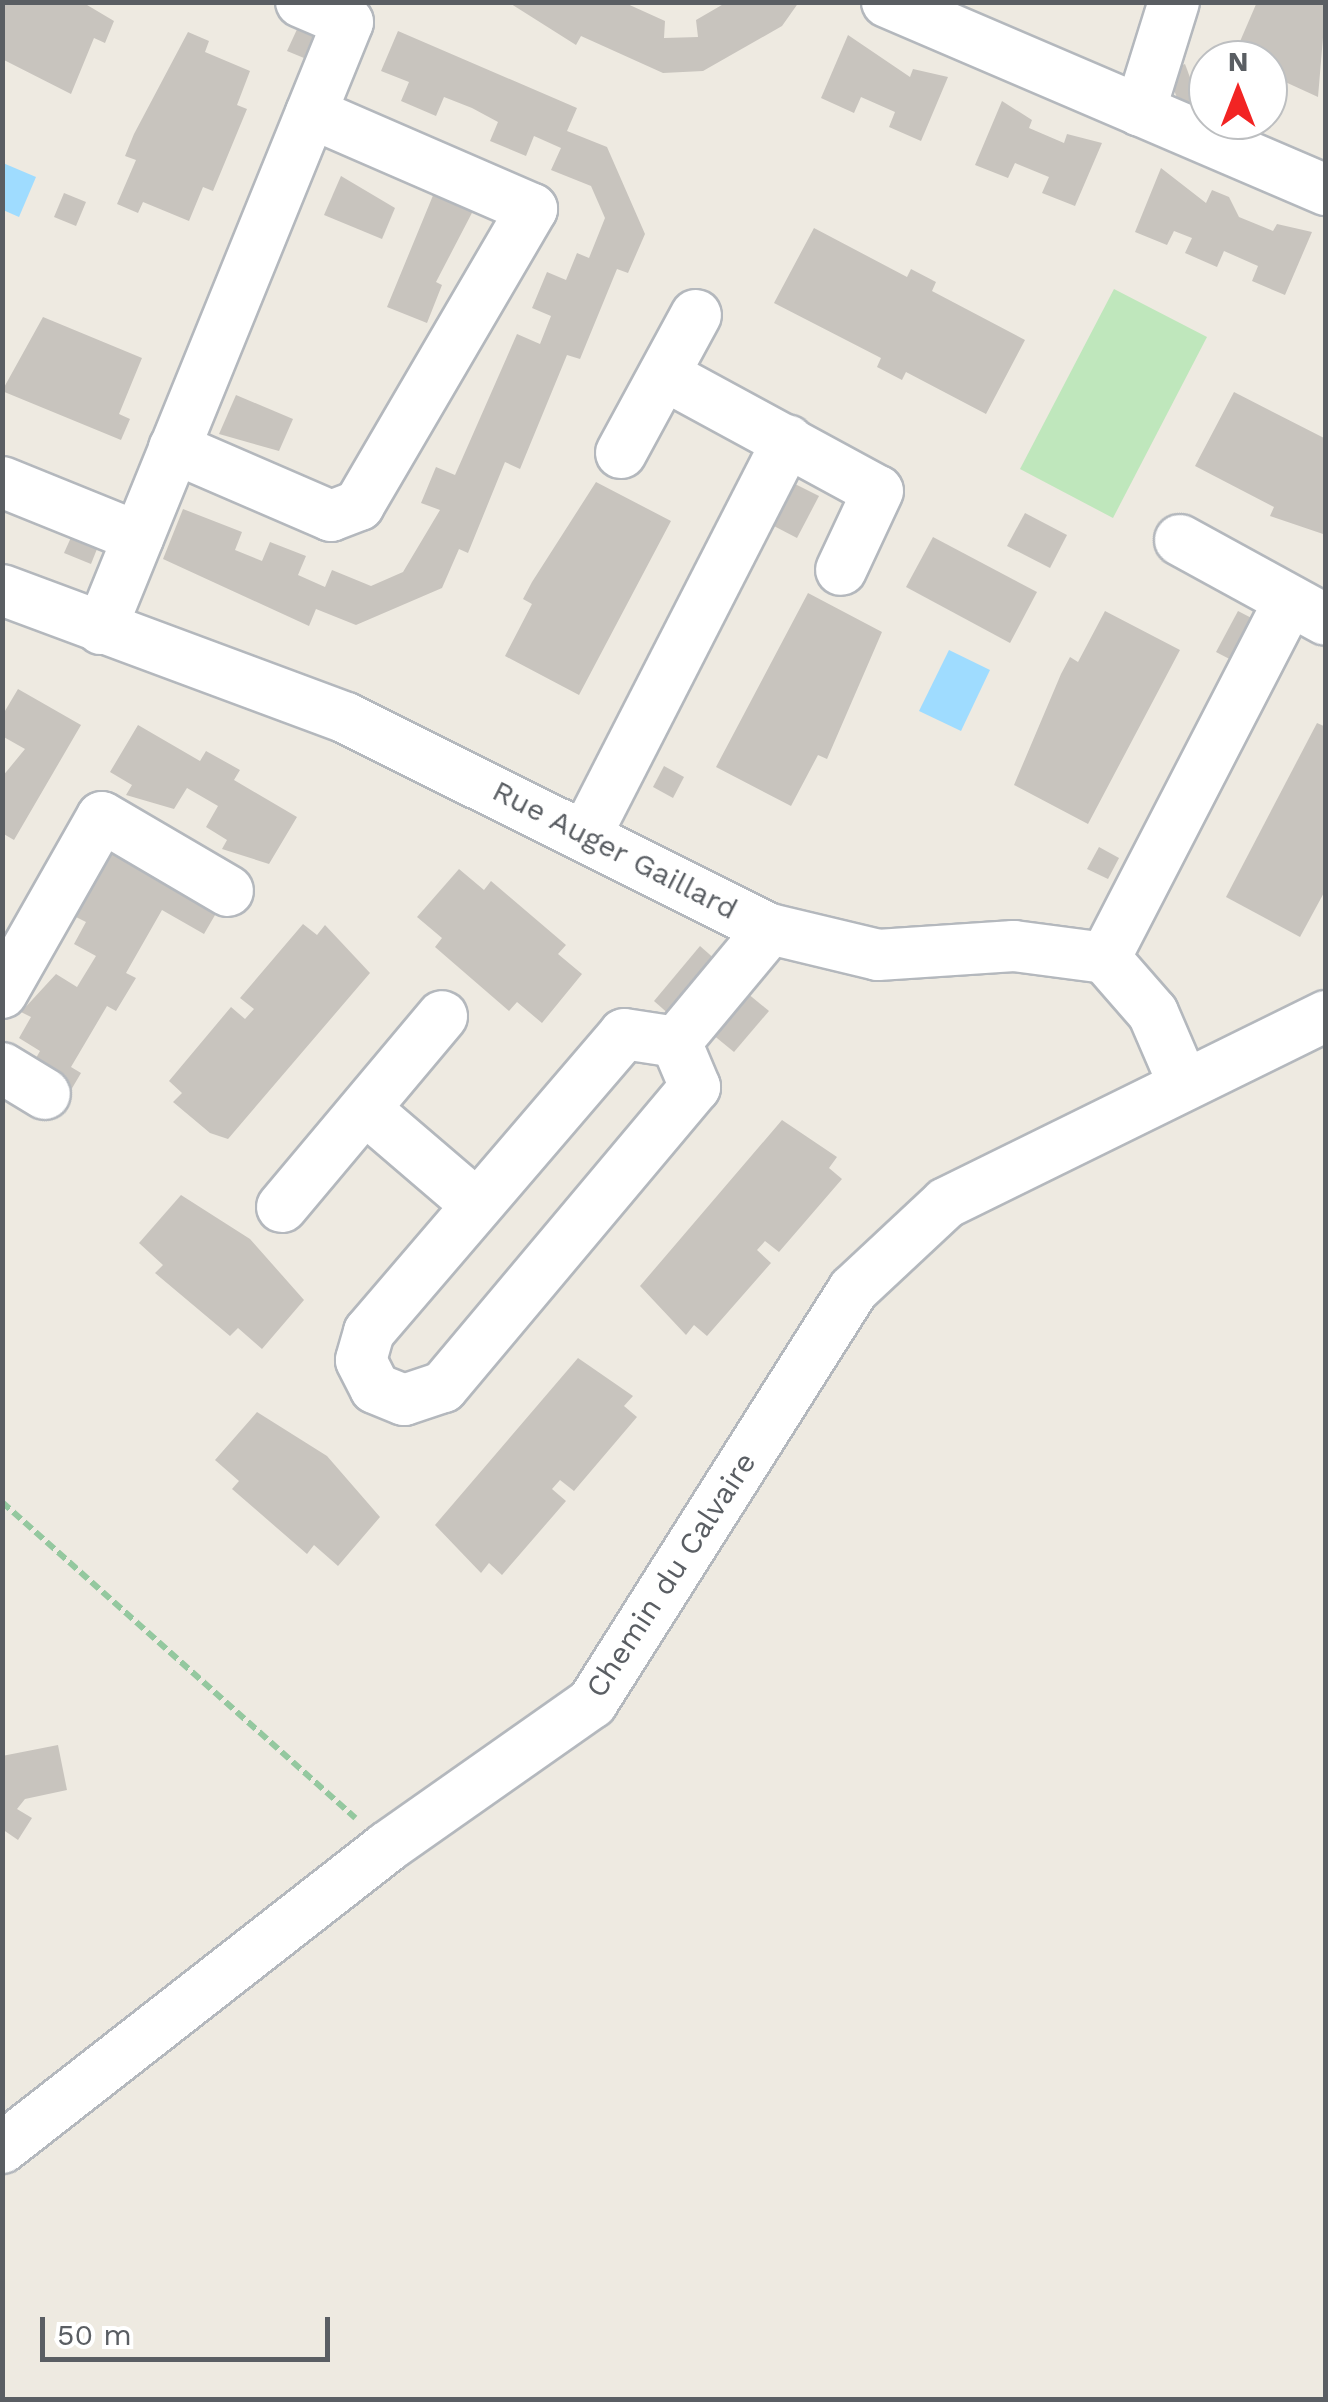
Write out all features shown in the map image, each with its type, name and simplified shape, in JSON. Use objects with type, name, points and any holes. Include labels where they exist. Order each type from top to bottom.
[{"type":"street","points":[[101,628],[348,22],[301,2]]},
{"type":"street","points":[[887,2],[1326,190]]},
{"type":"street","points":[[1140,111],[1174,2]]},
{"type":"street","points":[[174,448],[331,516],[360,505],[532,209],[311,113]]},
{"type":"street","points":[[621,453],[696,315]]},
{"type":"street","points":[[664,375],[878,490],[840,570]]},
{"type":"street","points":[[587,833],[788,441]]},
{"type":"street","points":[[2,482],[138,538]]},
{"type":"street","points":[[1180,540],[1307,610],[1105,958],[1153,1013],[1184,1085]]},
{"type":"street","name":"Rue Auger Gaillard","points":[[2,590],[346,718],[587,833],[770,929],[878,954],[1014,946],[1105,958]]},
{"type":"street","points":[[2,993],[102,816],[228,891]]},
{"type":"street","points":[[676,1042],[770,929]]},
{"type":"street","points":[[282,1207],[442,1016]]},
{"type":"street","name":"Chemin du Calvaire","points":[[2,2148],[387,1847],[592,1703],[853,1290],[946,1203],[1326,1016]]},
{"type":"street","points":[[624,1034],[676,1042],[694,1088],[442,1387],[404,1400],[374,1388],[361,1360],[369,1332],[624,1034]]},
{"type":"street","points":[[365,1109],[476,1204]]},
{"type":"path","points":[[2,1502],[387,1847]]},
{"type":"green space","points":[[1114,289],[1207,337],[1113,518],[1020,469]]},
{"type":"water","points":[[3,163],[36,177],[19,217],[3,210]]},
{"type":"water","points":[[949,650],[990,670],[961,731],[919,711]]},
{"type":"building","points":[[2,2],[82,2],[114,21],[105,43],[94,38],[71,94],[2,59]]},
{"type":"building","points":[[508,2],[623,2],[665,21],[664,38],[698,37],[696,20],[727,2],[799,2],[782,26],[703,71],[663,73],[581,36],[576,45]]},
{"type":"building","points":[[1257,2],[1326,2],[1318,97],[1288,83],[1288,40],[1241,40]]},
{"type":"building","points":[[299,25],[315,31],[304,58],[287,51]]},
{"type":"building","points":[[398,31],[577,108],[567,131],[607,147],[645,234],[628,273],[617,269],[580,359],[567,355],[520,469],[505,462],[468,553],[459,549],[442,588],[356,625],[316,609],[309,626],[163,559],[183,509],[242,532],[235,550],[262,561],[270,542],[306,556],[298,575],[325,587],[332,570],[371,586],[403,572],[440,510],[421,503],[436,467],[455,475],[517,334],[540,344],[551,316],[532,308],[547,272],[566,280],[577,253],[589,258],[605,218],[591,186],[551,170],[561,148],[534,136],[526,156],[490,141],[498,122],[472,108],[444,97],[436,116],[401,101],[409,82],[381,71]]},
{"type":"building","points":[[188,32],[209,41],[205,52],[250,71],[237,105],[247,109],[213,191],[203,187],[189,221],[143,202],[138,213],[117,204],[136,160],[125,156],[134,134]]},
{"type":"building","points":[[848,35],[910,77],[913,69],[948,77],[921,141],[889,127],[895,112],[861,97],[854,113],[821,98]]},
{"type":"building","points":[[1185,64],[1188,103],[1180,106],[1167,71]]},
{"type":"building","points":[[1002,101],[1032,120],[1029,128],[1064,143],[1067,134],[1102,143],[1075,206],[1042,193],[1049,177],[1015,163],[1008,178],[975,165]]},
{"type":"building","points":[[1161,168],[1206,203],[1212,190],[1229,197],[1239,217],[1273,231],[1277,224],[1312,232],[1285,295],[1252,281],[1258,266],[1224,251],[1217,267],[1185,253],[1192,238],[1174,231],[1167,245],[1135,232]]},
{"type":"building","points":[[341,176],[395,208],[382,239],[324,215]]},
{"type":"building","points":[[64,193],[86,202],[76,226],[54,217]]},
{"type":"building","points":[[434,193],[474,209],[436,282],[442,285],[427,323],[387,307]]},
{"type":"building","points":[[814,228],[907,277],[911,269],[936,282],[932,291],[1025,340],[986,414],[906,372],[902,380],[877,367],[881,358],[774,303]]},
{"type":"building","points":[[43,317],[142,358],[119,414],[130,419],[121,440],[2,391]]},
{"type":"building","points":[[1234,392],[1326,439],[1326,535],[1270,516],[1274,507],[1195,466]]},
{"type":"building","points":[[236,395],[293,419],[279,451],[219,434]]},
{"type":"building","points":[[596,482],[671,521],[579,695],[505,656],[532,604],[523,599]]},
{"type":"building","points":[[793,483],[819,496],[797,538],[772,525]]},
{"type":"building","points":[[1025,513],[1067,535],[1050,568],[1007,546]]},
{"type":"building","points":[[73,533],[99,544],[91,564],[64,553]]},
{"type":"building","points":[[933,537],[1037,592],[1010,643],[906,587]]},
{"type":"building","points":[[808,593],[882,632],[827,759],[818,755],[791,806],[716,767]]},
{"type":"building","points":[[1105,611],[1180,650],[1088,824],[1014,785],[1061,674],[1070,657],[1078,662]]},
{"type":"building","points":[[1238,611],[1263,624],[1241,665],[1216,652]]},
{"type":"building","points":[[18,689],[81,725],[14,840],[2,833],[2,777],[25,749],[2,736],[2,716]]},
{"type":"building","points":[[1317,723],[1326,727],[1326,889],[1300,937],[1226,897]]},
{"type":"building","points":[[138,725],[200,761],[206,751],[240,770],[234,780],[297,817],[269,864],[222,849],[227,840],[206,827],[218,806],[187,788],[174,809],[126,795],[132,785],[110,772]]},
{"type":"building","points":[[664,766],[684,777],[673,798],[653,787]]},
{"type":"building","points":[[109,837],[222,903],[204,934],[162,910],[126,973],[136,978],[116,1011],[107,1006],[71,1067],[81,1073],[71,1090],[31,1067],[40,1051],[19,1038],[31,1017],[21,1012],[56,974],[77,987],[96,956],[74,944],[86,922],[76,917]]},
{"type":"building","points":[[1099,847],[1119,858],[1108,879],[1087,869]]},
{"type":"building","points":[[459,869],[484,890],[491,881],[566,945],[558,954],[582,974],[542,1023],[517,1002],[509,1011],[435,947],[442,938],[417,917]]},
{"type":"building","points":[[303,924],[317,935],[325,925],[370,973],[228,1139],[210,1133],[173,1102],[182,1093],[169,1081],[231,1007],[245,1019],[254,1009],[240,998]]},
{"type":"building","points":[[700,946],[717,961],[671,1016],[654,1001]]},
{"type":"building","points":[[747,993],[769,1011],[734,1052],[712,1034]]},
{"type":"building","points":[[782,1120],[837,1157],[829,1168],[842,1179],[779,1252],[765,1241],[757,1250],[771,1263],[707,1336],[694,1325],[686,1335],[640,1286]]},
{"type":"building","points":[[181,1195],[250,1239],[304,1300],[262,1349],[238,1328],[230,1336],[155,1273],[163,1265],[139,1243]]},
{"type":"building","points":[[578,1358],[633,1396],[624,1406],[637,1417],[574,1491],[560,1480],[552,1489],[566,1501],[502,1575],[489,1563],[481,1573],[435,1525]]},
{"type":"building","points":[[257,1412],[327,1456],[380,1517],[338,1566],[314,1545],[307,1554],[232,1489],[239,1481],[215,1460]]},
{"type":"building","points":[[58,1745],[67,1790],[25,1799],[17,1809],[32,1818],[18,1840],[2,1829],[2,1756]]}]
